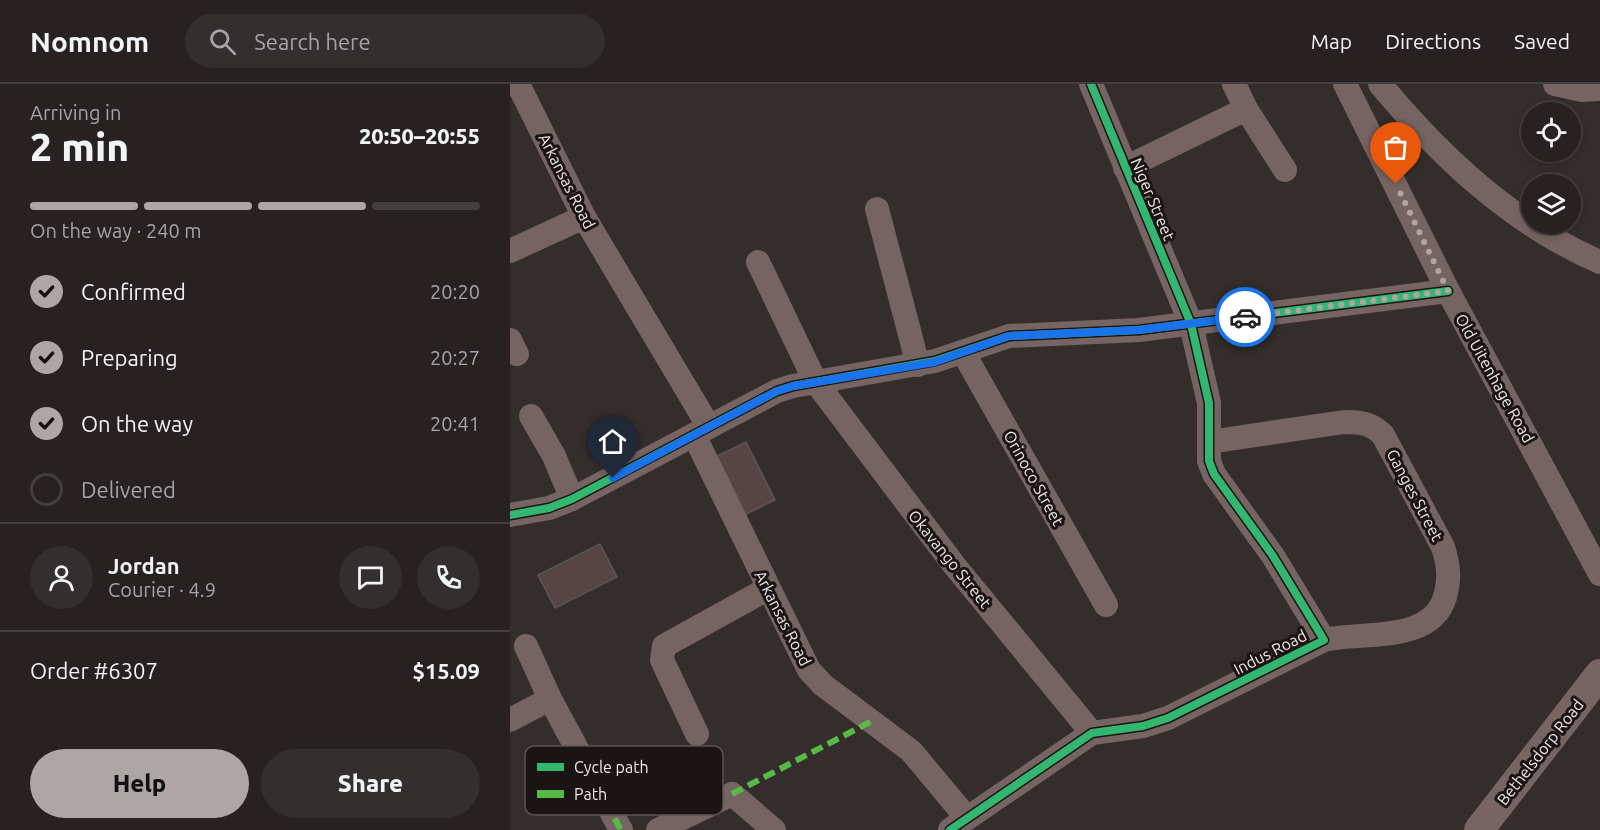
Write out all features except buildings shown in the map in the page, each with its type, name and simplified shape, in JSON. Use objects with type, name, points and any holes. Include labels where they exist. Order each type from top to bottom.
[{"type":"main road","name":"Bethelsdorp Road","points":[[1479,830],[1600,674]]},
{"type":"street","name":"Niger Street","points":[[1091,84],[1191,324]]},
{"type":"street","points":[[1234,84],[1246,109],[1285,170]]},
{"type":"street","name":"Old Uitenhage Road","points":[[1345,84],[1448,291],[1600,574]]},
{"type":"street","points":[[1380,84],[1464,173],[1502,205],[1534,228],[1600,262]]},
{"type":"street","points":[[1555,84],[1582,90],[1600,89]]},
{"type":"street","name":"Arkansas Road","points":[[517,86],[537,119],[584,217],[702,431],[767,589],[809,670],[840,698],[911,751],[958,824]]},
{"type":"street","points":[[1125,168],[1246,109]]},
{"type":"street","points":[[876,209],[918,365]]},
{"type":"street","points":[[510,251],[584,217]]},
{"type":"street","name":"Okavango Street","points":[[758,262],[815,381],[947,557],[1092,733]]},
{"type":"street","points":[[510,515],[549,508],[573,499],[777,391],[815,381],[918,365],[1009,336],[1138,330],[1448,291]]},
{"type":"street","name":"Indus Road","points":[[958,824],[1092,733],[1143,726],[1168,718],[1324,640],[1273,556],[1214,474],[1209,461],[1209,403],[1191,324]]},
{"type":"street","name":"Orinoco Street","points":[[963,352],[1106,605]]},
{"type":"street","points":[[531,416],[554,456],[573,499]]},
{"type":"street","name":"Ganges Street","points":[[1209,442],[1344,422],[1362,422],[1374,426],[1383,435],[1443,547],[1449,566],[1449,584],[1443,605],[1432,619],[1419,627],[1398,632],[1347,634],[1324,640]]},
{"type":"street","points":[[697,734],[662,660],[661,650],[664,646],[767,589]]},
{"type":"street","points":[[526,646],[550,699],[575,746]]},
{"type":"street","points":[[510,720],[550,699]]},
{"type":"street","points":[[723,798],[732,794],[774,830]]},
{"type":"street","points":[[613,815],[621,830]]},
{"type":"street","points":[[658,830],[689,815]]},
{"type":"marked path","points":[[732,794],[872,721]]},
{"type":"marked path","points":[[613,815],[621,830]]},
{"type":"cycle path","points":[[950,830],[1092,733],[1143,726],[1168,718],[1324,640],[1273,556],[1214,474],[1209,461],[1209,403],[1191,324],[1091,84]]},
{"type":"cycle path","points":[[510,515],[549,508],[572,499],[777,391],[793,386],[935,361],[1009,336],[1139,330],[1448,291]]},
{"type":"way so far","points":[[1245,317],[1448,291],[1396,184]]},
{"type":"route","points":[[613,478],[777,391],[793,386],[935,362],[992,340],[1009,336],[1138,330],[1245,317]]}]
